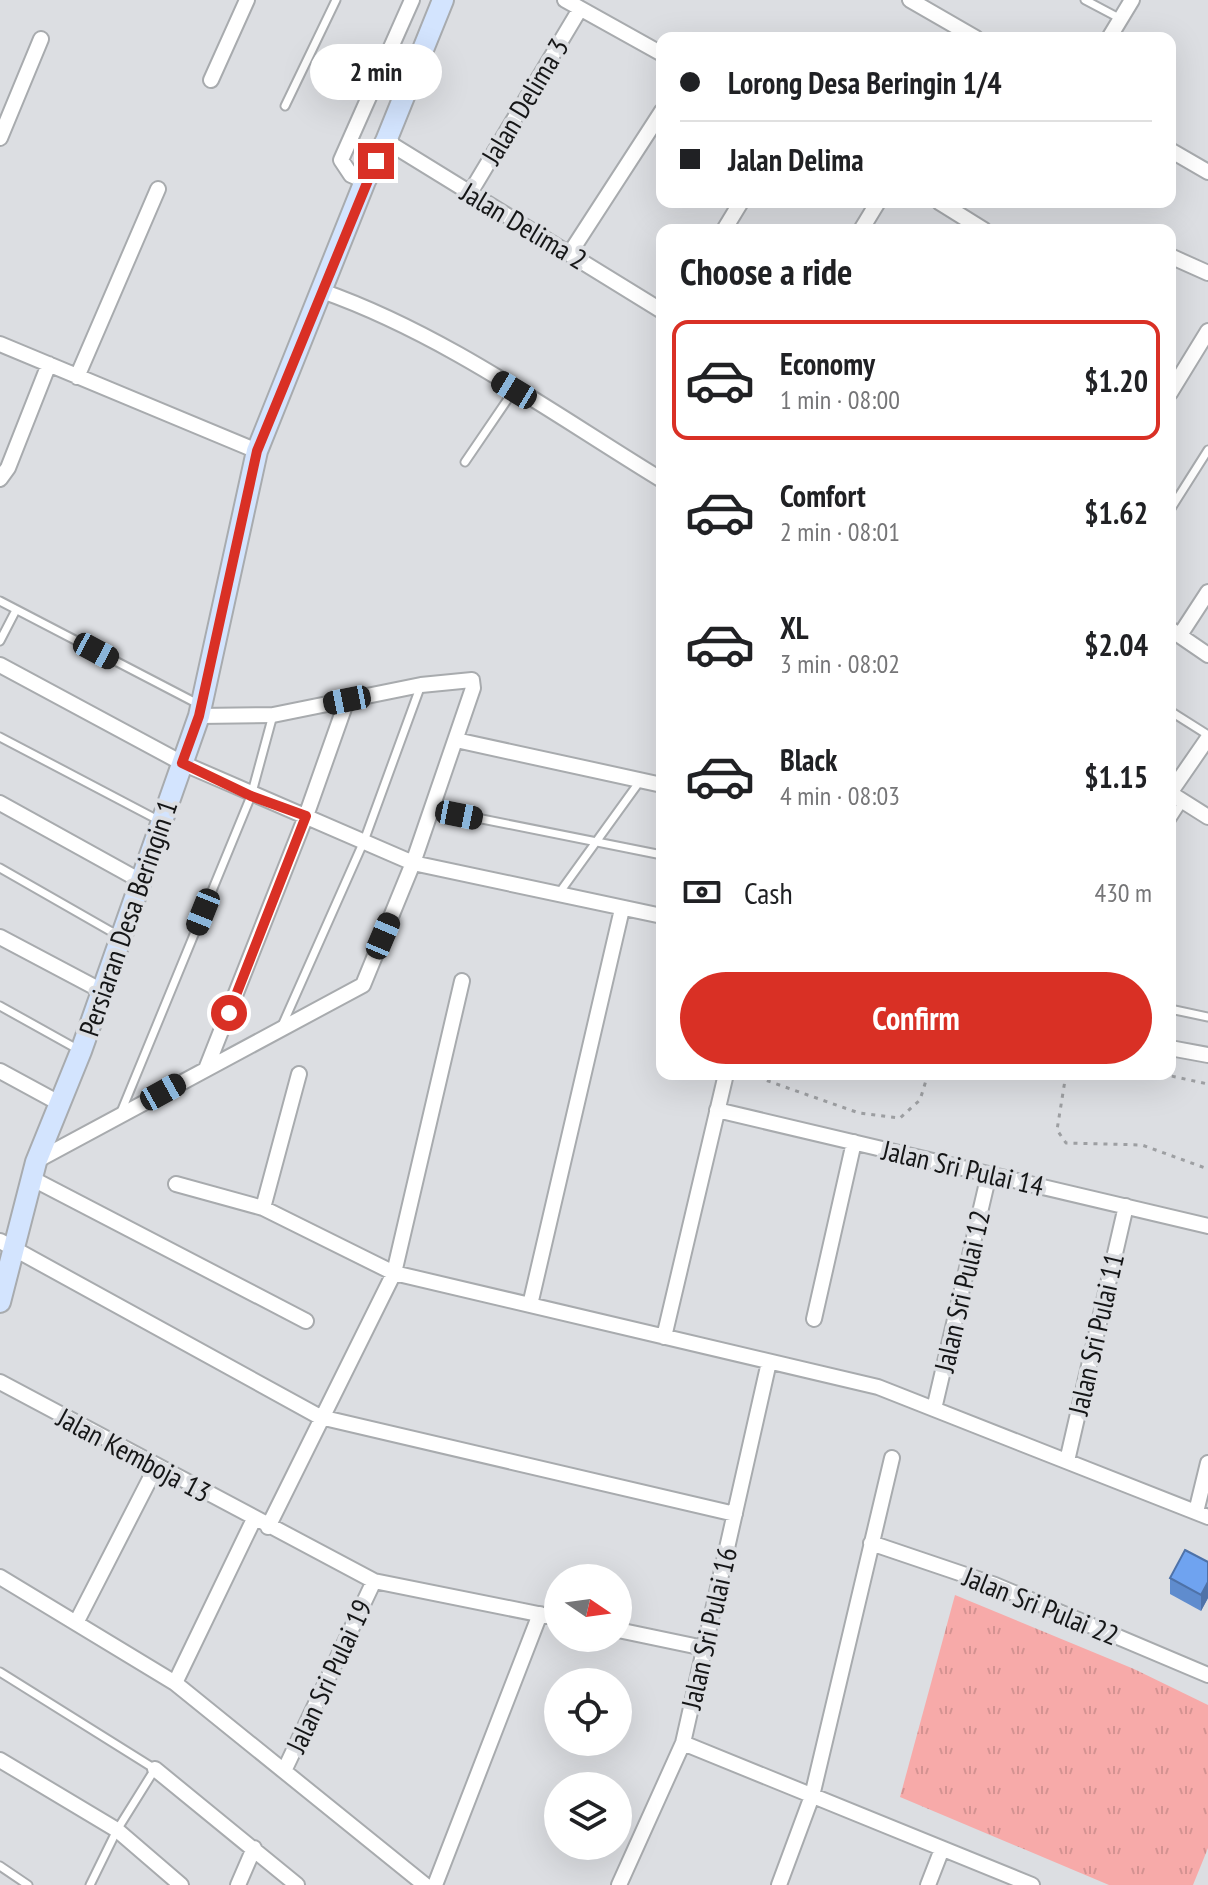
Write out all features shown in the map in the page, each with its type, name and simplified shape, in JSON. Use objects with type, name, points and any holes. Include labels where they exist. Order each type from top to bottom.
[{"type":"main road","name":"Persiaran Desa Beringin 1","points":[[0,1302],[6,1244],[81,1051],[200,711],[257,451],[365,181],[386,141],[443,0]]},
{"type":"street","points":[[211,80],[247,0]]},
{"type":"street","points":[[365,181],[351,175],[341,160],[412,0]]},
{"type":"street","points":[[565,0],[656,51]]},
{"type":"street","points":[[910,0],[966,32]]},
{"type":"street","points":[[1113,32],[1132,0]]},
{"type":"street","name":"Jalan Delima 3","points":[[470,193],[580,9]]},
{"type":"street","points":[[0,138],[41,39]]},
{"type":"street","points":[[570,253],[656,120]]},
{"type":"street","name":"Jalan Delima 2","points":[[386,141],[656,307]]},
{"type":"street","points":[[1176,153],[1208,172]]},
{"type":"street","points":[[77,377],[158,189]]},
{"type":"street","points":[[949,208],[974,224]]},
{"type":"street","points":[[1176,259],[1208,273]]},
{"type":"street","points":[[322,291],[367,307],[425,335],[656,476]]},
{"type":"street","points":[[1176,383],[1208,331]]},
{"type":"street","points":[[0,344],[257,451]]},
{"type":"street","points":[[0,479],[8,468],[49,364]]},
{"type":"street","points":[[1176,631],[1208,592]]},
{"type":"street","points":[[1176,633],[1208,655]]},
{"type":"street","points":[[0,665],[182,763],[251,796],[306,816],[413,863],[656,915]]},
{"type":"street","points":[[200,711],[273,715],[421,685],[472,680],[473,688],[413,863],[363,985],[119,1116],[33,1170],[306,1321]]},
{"type":"street","points":[[206,1069],[306,816],[347,700]]},
{"type":"street","points":[[1176,793],[1208,737]]},
{"type":"street","points":[[456,740],[656,784]]},
{"type":"street","points":[[1176,797],[1208,817]]},
{"type":"street","points":[[0,803],[139,880]]},
{"type":"street","points":[[530,1305],[622,909]]},
{"type":"street","points":[[0,937],[102,991]]},
{"type":"street","points":[[268,1527],[394,1273],[462,981]]},
{"type":"street","points":[[1176,1049],[1208,1055]]},
{"type":"street","points":[[0,1071],[59,1103]]},
{"type":"street","points":[[263,1208],[299,1074]]},
{"type":"street","points":[[664,1337],[724,1080]]},
{"type":"street","name":"Jalan Sri Pulai 14","points":[[717,1110],[1208,1226]]},
{"type":"street","points":[[814,1319],[854,1142]]},
{"type":"street","name":"Jalan Sri Pulai 12","points":[[934,1409],[989,1174]]},
{"type":"street","points":[[176,1184],[263,1208],[394,1273],[878,1387],[1202,1514],[1208,1463]]},
{"type":"street","name":"Jalan Sri Pulai 11","points":[[1067,1461],[1126,1206]]},
{"type":"street","points":[[6,1244],[320,1417],[735,1514]]},
{"type":"street","name":"Jalan Sri Pulai 16","points":[[619,1885],[683,1743],[769,1362]]},
{"type":"street","name":"Jalan Kemboja 13","points":[[0,1382],[374,1581],[544,1615]]},
{"type":"street","points":[[779,1885],[812,1796],[892,1458]]},
{"type":"street","points":[[76,1623],[156,1467]]},
{"type":"street","points":[[175,1683],[254,1519]]},
{"type":"street","name":"Jalan Sri Pulai 22","points":[[871,1543],[995,1585],[1208,1675]]},
{"type":"street","points":[[0,1577],[175,1683],[425,1885]]},
{"type":"street","name":"Jalan Sri Pulai 19","points":[[284,1771],[374,1581]]},
{"type":"street","points":[[435,1885],[540,1614]]},
{"type":"street","points":[[632,1633],[704,1648]]},
{"type":"street","points":[[683,1743],[1032,1885]]},
{"type":"street","points":[[0,1760],[117,1830],[181,1885]]},
{"type":"street","points":[[155,1769],[297,1885]]},
{"type":"street","points":[[238,1885],[254,1848]]},
{"type":"street","points":[[928,1885],[942,1849]]},
{"type":"lane","points":[[285,106],[336,0]]},
{"type":"lane","points":[[1085,0],[1121,19]]},
{"type":"lane","points":[[465,462],[514,390]]},
{"type":"lane","points":[[1176,501],[1208,450]]},
{"type":"lane","points":[[0,601],[200,711]]},
{"type":"lane","points":[[0,641],[16,610]]},
{"type":"lane","points":[[280,1030],[364,841],[421,685]]},
{"type":"lane","points":[[119,1116],[251,796],[273,715]]},
{"type":"lane","points":[[1176,715],[1208,737]]},
{"type":"lane","points":[[0,737],[162,822]]},
{"type":"lane","points":[[557,896],[640,781]]},
{"type":"lane","points":[[432,809],[656,854]]},
{"type":"lane","points":[[0,868],[121,937]]},
{"type":"lane","points":[[0,1006],[81,1051]]},
{"type":"lane","points":[[1176,1010],[1208,1017]]},
{"type":"lane","points":[[0,1672],[155,1769],[117,1830],[90,1885]]},
{"type":"lane","points":[[0,1866],[28,1885]]},
{"type":"path","points":[[1176,1077],[1208,1084]]},
{"type":"path","points":[[765,1080],[859,1113],[900,1118],[920,1100],[926,1080]]},
{"type":"path","points":[[1065,1080],[1057,1130],[1066,1143],[1142,1145],[1208,1169]]},
{"type":"green space","points":[[955,1595],[1134,1669],[1208,1705],[1208,1848],[1193,1885],[1109,1885],[900,1797]]},
{"type":"building","points":[[1185,1550],[1208,1562],[1208,1582],[1201,1595],[1170,1578]]},
{"type":"route","points":[[229,1013],[306,816],[251,796],[182,763],[199,716],[257,451],[365,181],[376,161]]}]
